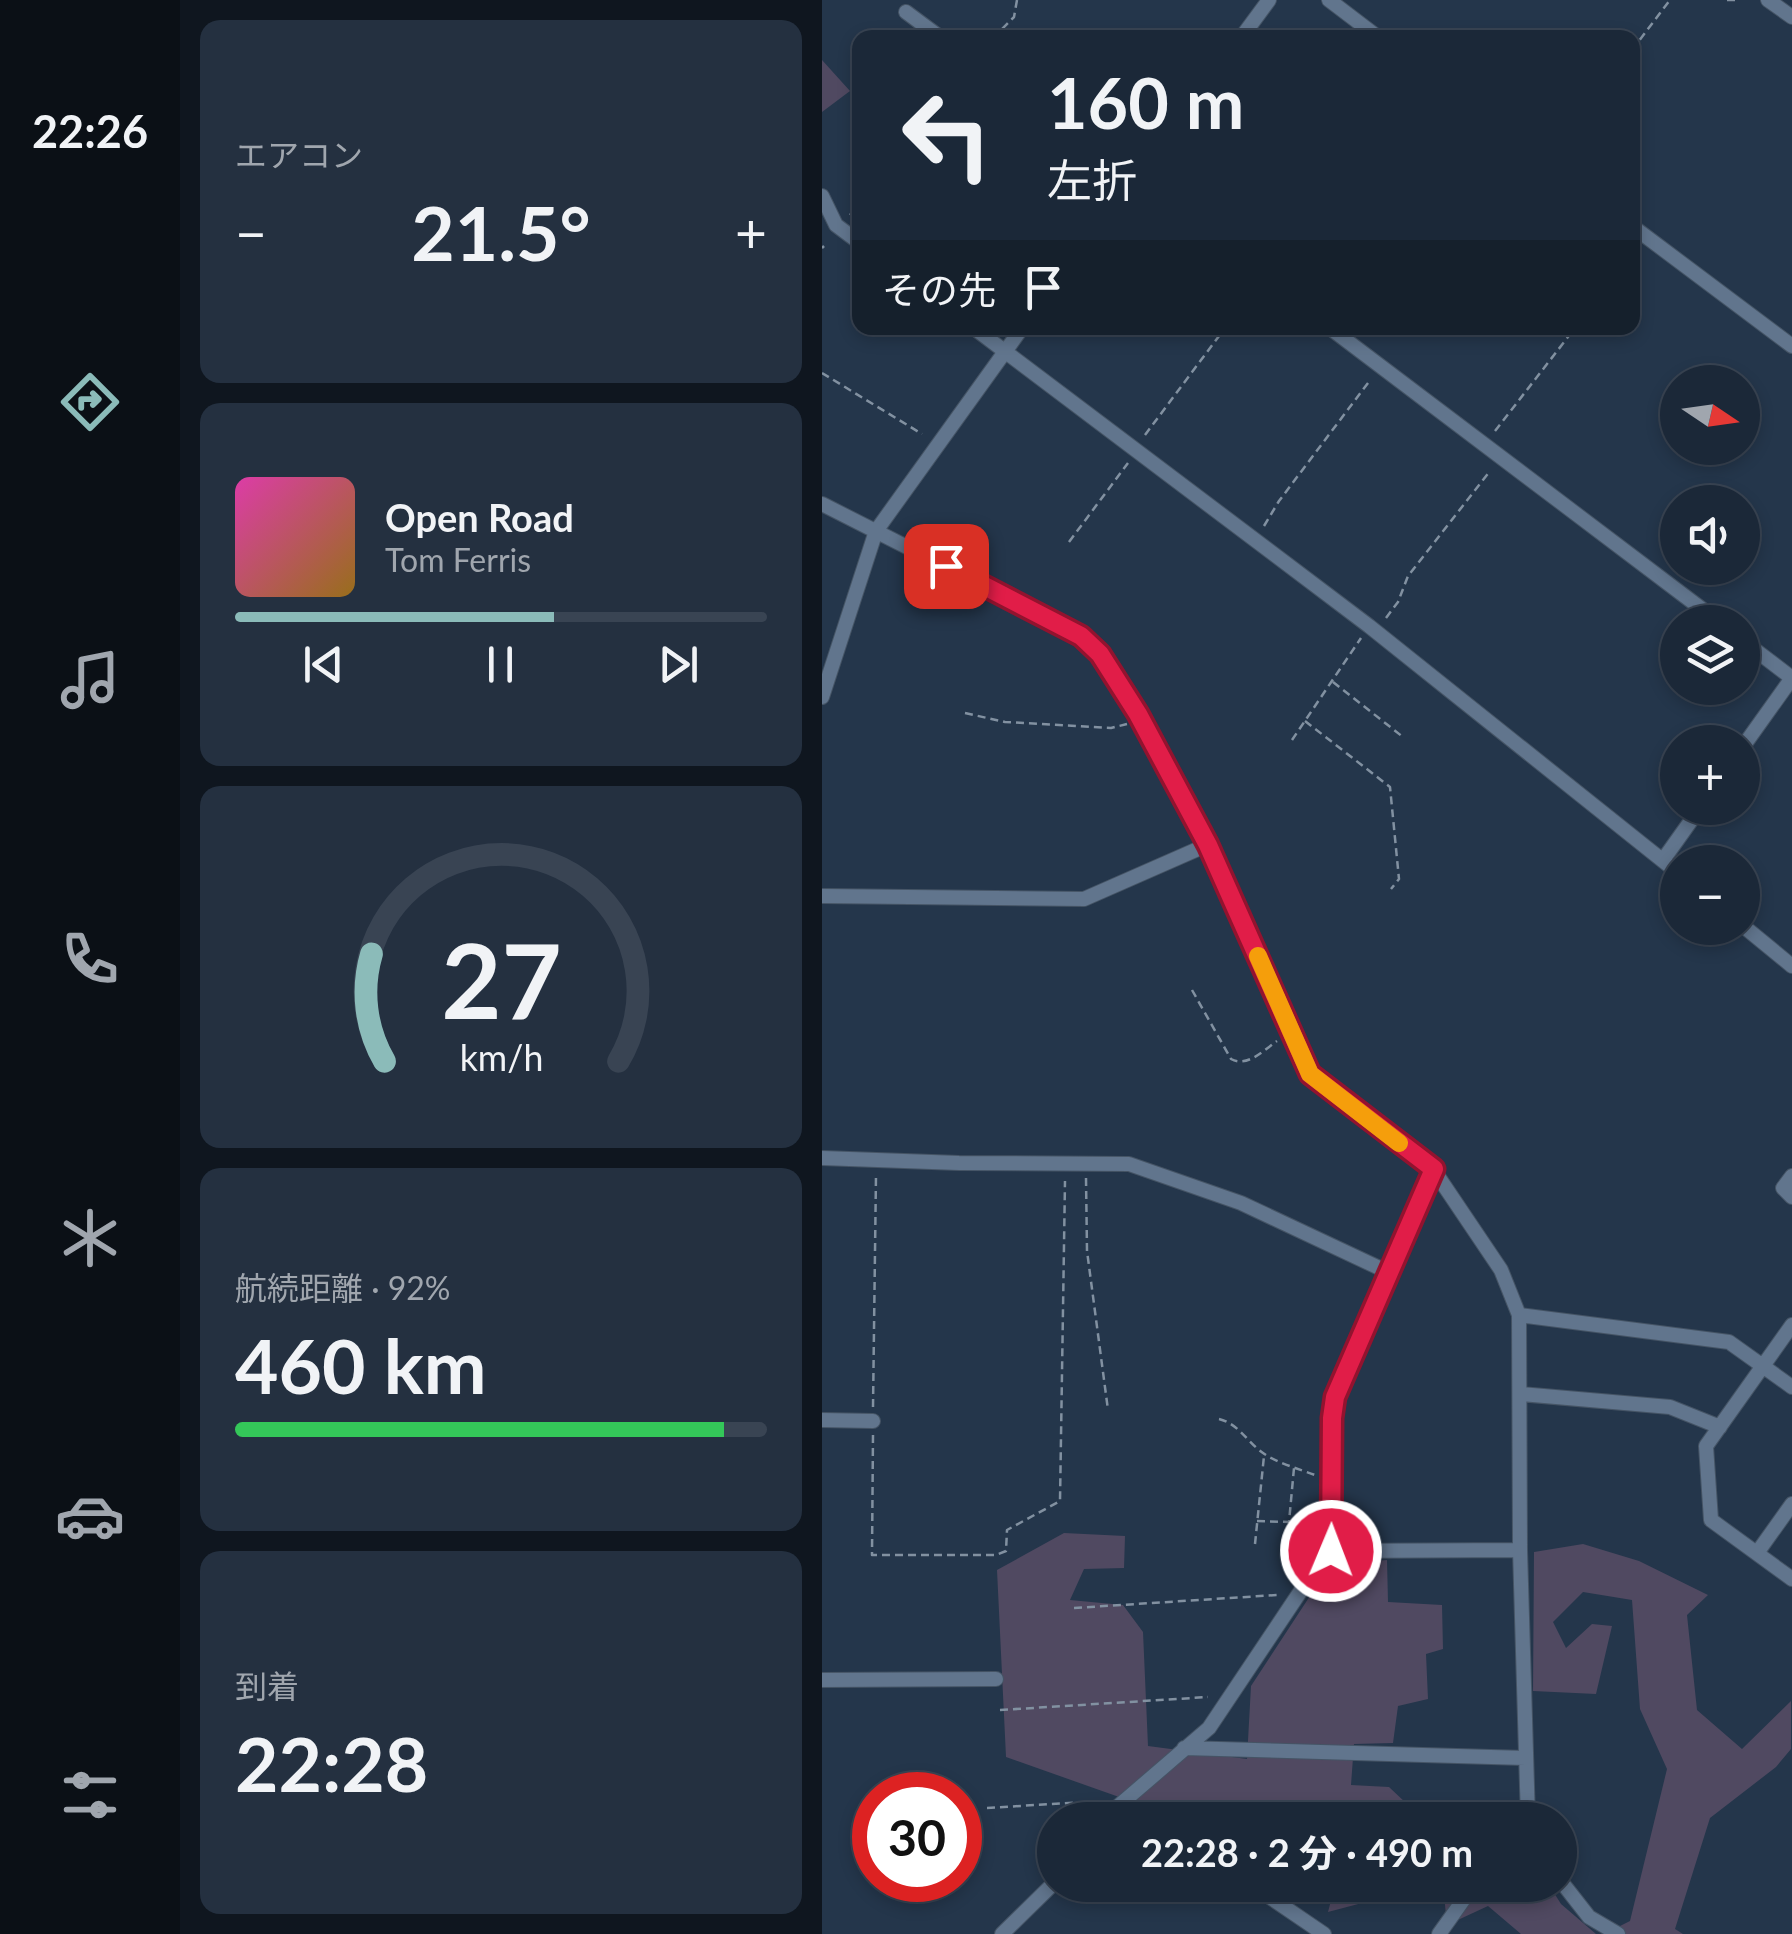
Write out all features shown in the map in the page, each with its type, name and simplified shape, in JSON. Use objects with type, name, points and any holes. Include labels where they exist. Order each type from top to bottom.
[{"type":"street","points":[[1246,30],[1269,0]]},
{"type":"street","points":[[1329,0],[1368,30]]},
{"type":"street","points":[[1768,0],[1792,18]]},
{"type":"street","points":[[906,12],[930,30]]},
{"type":"street","points":[[822,196],[836,225],[852,236]]},
{"type":"street","points":[[1640,232],[1792,346]]},
{"type":"street","points":[[984,335],[1372,628],[1660,858]]},
{"type":"street","points":[[822,698],[876,531],[1016,335]]},
{"type":"street","points":[[1340,335],[1697,605]]},
{"type":"street","points":[[822,504],[1081,636],[1100,654],[1140,718],[1208,845],[1310,1074],[1434,1169],[1500,1270],[1519,1315],[1527,1802]]},
{"type":"street","points":[[1758,725],[1792,678],[1760,654]]},
{"type":"street","points":[[822,896],[1084,899],[1208,845]]},
{"type":"street","points":[[1760,940],[1792,966]]},
{"type":"street","points":[[822,1158],[1130,1164],[1241,1203],[1388,1272]]},
{"type":"street","points":[[1122,1802],[1209,1728],[1331,1551],[1335,1397],[1434,1169]]},
{"type":"street","points":[[1792,1176],[1783,1188],[1792,1197]]},
{"type":"street","points":[[1519,1315],[1729,1342],[1792,1387]]},
{"type":"street","points":[[1792,1325],[1706,1446],[1711,1520],[1792,1579]]},
{"type":"street","points":[[1520,1394],[1670,1407],[1720,1427]]},
{"type":"street","points":[[822,1420],[873,1421]]},
{"type":"street","points":[[1757,1554],[1792,1504]]},
{"type":"street","points":[[1331,1551],[1520,1550]]},
{"type":"street","points":[[822,1680],[996,1679]]},
{"type":"street","points":[[1184,1748],[1525,1758]]},
{"type":"street","points":[[1002,1934],[1037,1900]]},
{"type":"street","points":[[1577,1901],[1589,1916],[1618,1934]]},
{"type":"street","points":[[1277,1902],[1324,1934]]},
{"type":"street","points":[[1439,1934],[1462,1902]]},
{"type":"path","points":[[1001,30],[1014,17],[1017,0]]},
{"type":"path","points":[[1640,39],[1670,0]]},
{"type":"path","points":[[1727,0],[1736,0]]},
{"type":"path","points":[[1070,542],[1137,451],[1152,421],[1220,335]]},
{"type":"path","points":[[1485,444],[1570,335]]},
{"type":"path","points":[[1256,540],[1358,392],[1382,366]]},
{"type":"path","points":[[822,373],[922,434]]},
{"type":"path","points":[[1292,740],[1372,628],[1398,602],[1408,576],[1488,472],[1504,458]]},
{"type":"path","points":[[1332,681],[1403,737]]},
{"type":"path","points":[[965,714],[1004,722],[1096,728],[1111,728],[1140,718]]},
{"type":"path","points":[[1305,720],[1390,787],[1400,879],[1390,890]]},
{"type":"path","points":[[1192,990],[1231,1060],[1248,1061],[1291,1032]]},
{"type":"path","points":[[876,1158],[872,1555],[996,1556],[1006,1551],[1007,1530],[1060,1501],[1065,1163]]},
{"type":"path","points":[[1086,1163],[1087,1251],[1108,1410]]},
{"type":"path","points":[[1219,1419],[1228,1421],[1264,1454],[1331,1479]]},
{"type":"path","points":[[1255,1544],[1264,1454]]},
{"type":"path","points":[[1257,1521],[1289,1522],[1294,1466]]},
{"type":"path","points":[[1074,1608],[1298,1595]]},
{"type":"path","points":[[1000,1710],[1220,1696],[1226,1699]]},
{"type":"path","points":[[987,1808],[1037,1805]]},
{"type":"shaded area","points":[[822,60],[850,91],[822,112]]},
{"type":"shaded area","points":[[1064,1533],[1125,1536],[1124,1568],[1084,1569],[1070,1600],[1123,1605],[1143,1632],[1148,1746],[1247,1759],[1251,1686],[1308,1599],[1341,1564],[1387,1560],[1388,1602],[1442,1605],[1443,1649],[1426,1654],[1428,1699],[1398,1706],[1393,1743],[1354,1744],[1351,1785],[1389,1787],[1405,1802],[1133,1802],[1006,1757],[997,1570]]},
{"type":"shaded area","points":[[1583,1544],[1639,1561],[1708,1595],[1687,1615],[1697,1710],[1742,1749],[1791,1701],[1791,1749],[1776,1767],[1710,1818],[1675,1929],[1683,1934],[1604,1934],[1630,1921],[1667,1769],[1640,1709],[1632,1600],[1583,1592],[1553,1622],[1566,1648],[1592,1624],[1612,1626],[1596,1694],[1533,1691],[1534,1552]]},
{"type":"shaded area","points":[[1331,1902],[1366,1902],[1328,1912]]},
{"type":"shaded area","points":[[1445,1902],[1560,1902],[1596,1934],[1521,1934],[1488,1906],[1447,1925]]},
{"type":"slow traffic","points":[[1258,956],[1310,1074],[1399,1143]]},
{"type":"route","points":[[946,566],[1081,636],[1100,654],[1120,682],[1208,845],[1310,1074],[1434,1169],[1335,1397],[1331,1551]]}]
